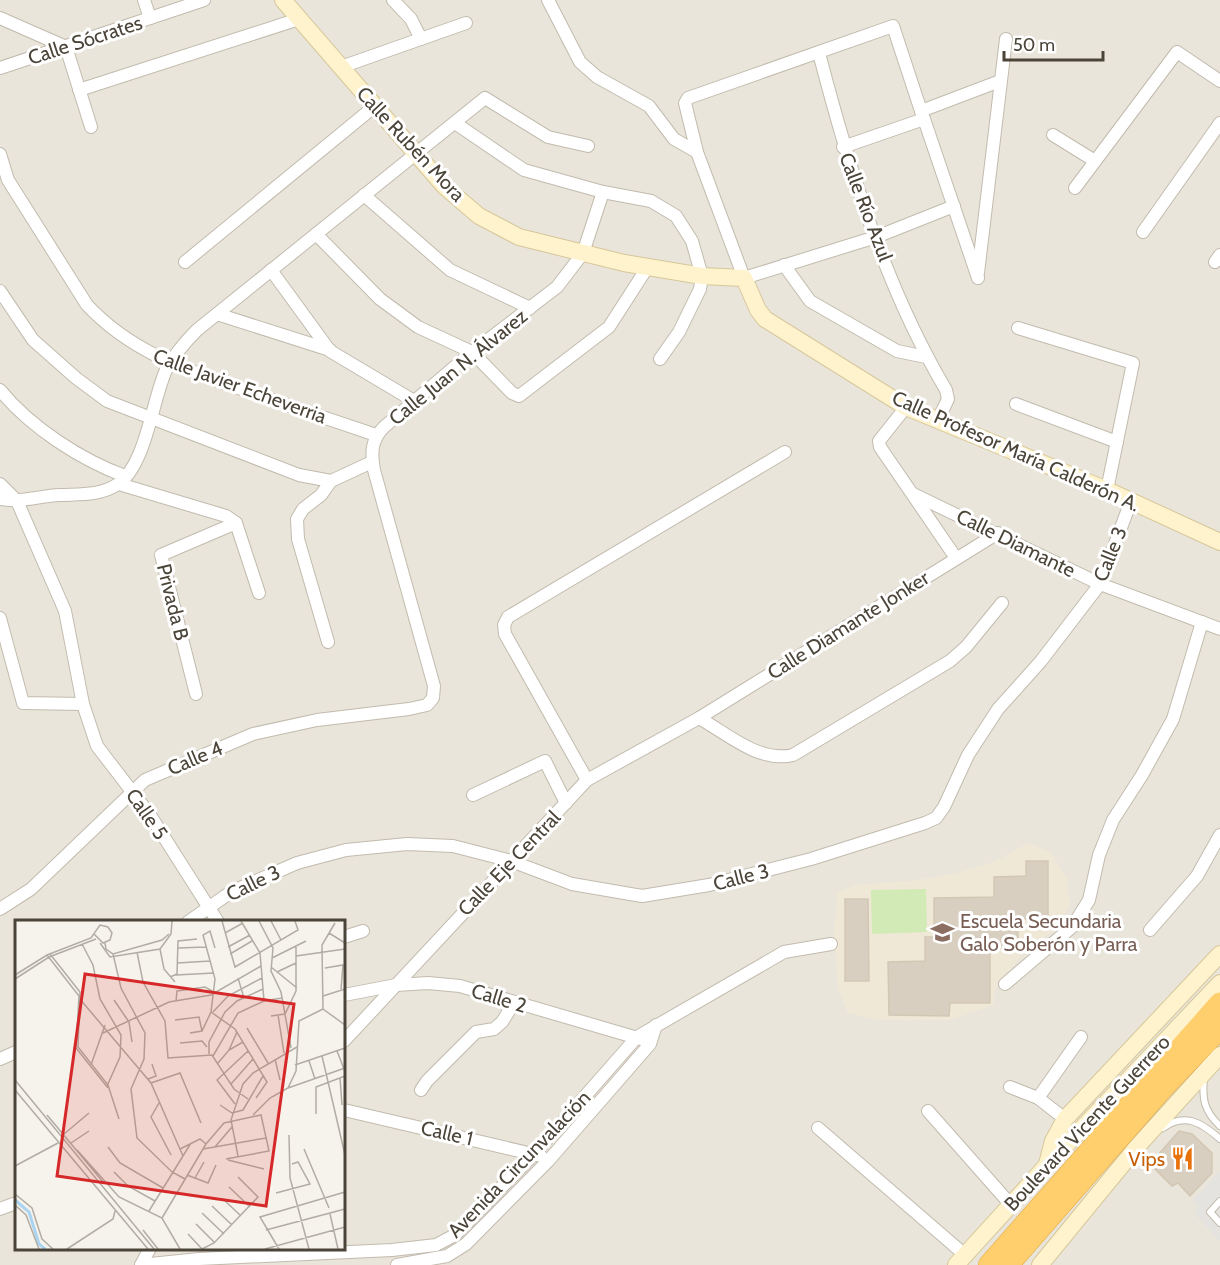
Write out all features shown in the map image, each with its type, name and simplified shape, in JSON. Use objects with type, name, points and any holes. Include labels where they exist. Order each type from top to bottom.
[{"type":"highway","name":"Boulevard Vicente Guerrero","points":[[988,1265],[1220,1003]]},
{"type":"highway","name":"Boulevard Vicente Guerrero","points":[[1008,1265],[1161,1090],[1220,1028]]},
{"type":"street","points":[[144,0],[150,18]]},
{"type":"street","name":"Calle Sócrates","points":[[0,68],[204,0]]},
{"type":"street","name":"Calle Rubén Mora","points":[[283,0],[445,187],[479,216],[519,237],[647,268],[702,276],[744,278]]},
{"type":"street","points":[[393,0],[411,19],[421,39]]},
{"type":"street","points":[[548,0],[580,62],[597,76],[649,106],[674,139],[697,153]]},
{"type":"street","points":[[0,18],[66,46],[91,127]]},
{"type":"street","points":[[79,90],[299,19]]},
{"type":"street","points":[[340,67],[466,23]]},
{"type":"street","points":[[954,206],[876,237],[744,278],[697,153],[686,110],[688,98],[893,26],[954,206],[978,278],[1006,39]]},
{"type":"street","name":"Calle Río Azul","points":[[819,52],[843,147],[876,237],[926,357],[946,390],[948,399],[938,420]]},
{"type":"street","points":[[1076,188],[1177,52],[1220,81]]},
{"type":"street","points":[[843,147],[1000,81]]},
{"type":"street","points":[[0,499],[17,501],[100,493],[122,480],[136,460],[170,364],[180,347],[217,314],[485,98],[548,136],[588,146]]},
{"type":"street","points":[[186,262],[375,106]]},
{"type":"street","points":[[455,123],[524,170],[603,192],[651,201],[676,216],[692,241],[702,276],[700,289],[684,321],[660,359]]},
{"type":"street","points":[[1143,232],[1220,123]]},
{"type":"street","points":[[1053,135],[1095,161]]},
{"type":"street","points":[[0,154],[4,181]]},
{"type":"street","name":"Calle Javier Echeverria","points":[[4,181],[87,306],[130,343],[170,364],[376,435]]},
{"type":"street","name":"Calle Juan N. Álvarez","points":[[433,698],[434,686],[372,462],[372,446],[376,435],[414,401],[472,352],[557,287],[583,253],[603,192]]},
{"type":"street","points":[[364,195],[450,270],[530,308]]},
{"type":"street","points":[[316,234],[380,299],[418,327],[472,352],[512,393],[519,396],[609,327],[647,268]]},
{"type":"street","points":[[784,265],[810,301],[897,351],[926,357]]},
{"type":"street","points":[[271,270],[330,351]]},
{"type":"street","name":"Calle Profesor María Calderón A.","points":[[744,278],[765,319],[906,407],[1107,490],[1220,542]]},
{"type":"street","points":[[0,291],[3,304],[33,340],[76,378],[107,401],[299,475],[331,481]]},
{"type":"street","points":[[217,314],[330,351],[414,401]]},
{"type":"street","points":[[1018,328],[1133,363],[1107,490]]},
{"type":"street","points":[[0,390],[63,445],[98,467],[122,480],[226,516],[236,523],[259,593]]},
{"type":"street","points":[[1016,404],[1117,442]]},
{"type":"street","points":[[906,407],[879,441],[880,447],[956,558]]},
{"type":"street","points":[[587,780],[505,634],[504,625],[508,617],[785,452]]},
{"type":"street","points":[[328,642],[298,539],[297,519],[303,509],[321,495],[331,481],[372,462]]},
{"type":"street","points":[[0,484],[17,501]]},
{"type":"street","name":"Calle Diamante","points":[[913,494],[1100,584],[1220,629]]},
{"type":"street","name":"Calle 5","points":[[17,501],[65,611],[83,704],[97,746],[150,815],[217,920]]},
{"type":"street","name":"Calle 3","points":[[189,920],[231,892],[297,863],[346,850],[406,844],[453,846],[511,861],[572,884],[642,896],[709,885],[800,862],[925,823],[936,818],[944,807],[968,755],[998,709],[1041,661],[1100,584],[1131,501]]},
{"type":"street","name":"Privada B","points":[[196,694],[161,555],[236,523]]},
{"type":"street","name":"Calle Diamante Jonker","points":[[699,718],[998,533]]},
{"type":"street","points":[[699,718],[763,756],[778,759],[793,755],[950,661],[966,647],[1002,603]]},
{"type":"street","points":[[0,618],[23,703],[83,704]]},
{"type":"street","points":[[1005,984],[1072,927],[1089,900],[1099,855],[1113,820],[1142,775],[1173,719],[1202,622]]},
{"type":"street","name":"Calle 4","points":[[0,909],[31,889],[146,780],[253,734],[317,720],[409,709],[427,705],[433,698]]},
{"type":"street","name":"Calle Eje Central","points":[[345,1040],[587,780],[699,718]]},
{"type":"street","points":[[473,795],[545,761],[566,803]]},
{"type":"street","points":[[1150,930],[1197,876],[1220,835]]},
{"type":"street","points":[[345,937],[363,931]]},
{"type":"street","name":"Avenida Circunvalación","points":[[141,1265],[200,1259],[392,1250],[436,1245],[455,1236],[535,1153],[637,1037],[784,952],[831,944]]},
{"type":"street","points":[[1047,1165],[1053,1141],[1065,1119],[1220,954]]},
{"type":"street","name":"Calle 2","points":[[345,995],[396,985],[428,983],[460,986],[637,1037],[651,1044]]},
{"type":"street","name":"Boulevard Vicente Guerrero","points":[[961,1260],[1047,1165],[1220,983]]},
{"type":"street","points":[[422,1090],[440,1067],[476,1032],[489,1031],[502,1022],[514,1003]]},
{"type":"street","name":"Avenida Circunvalación","points":[[397,1265],[447,1256],[466,1244],[549,1160],[651,1044],[656,1025]]},
{"type":"street","points":[[1038,1098],[1081,1037]]},
{"type":"street","points":[[0,1059],[15,1052]]},
{"type":"street","points":[[1040,1265],[1136,1148],[1220,1054]]},
{"type":"street","points":[[1010,1087],[1038,1098],[1065,1119]]},
{"type":"street","name":"Calle 1","points":[[345,1110],[535,1153],[549,1160]]},
{"type":"street","points":[[928,1111],[1011,1205]]},
{"type":"street","points":[[818,1128],[961,1260]]},
{"type":"street","points":[[0,1209],[15,1203]]},
{"type":"street","points":[[141,1265],[149,1250]]},
{"type":"lane","points":[[1205,1070],[1202,1095],[1209,1116],[1220,1125]]},
{"type":"lane","points":[[1204,1125],[1209,1116]]},
{"type":"lane","points":[[1136,1148],[1172,1122],[1186,1119],[1204,1125],[1220,1139]]},
{"type":"lane","points":[[1220,1201],[1210,1212],[1220,1223]]},
{"type":"shaded area","points":[[0,0],[1220,0],[1220,1265],[0,1265]]},
{"type":"shaded area","name":"Escuela Secundaria Galo Soberón y Parra","points":[[1029,843],[1051,852],[1067,879],[1070,906],[1051,932],[1026,951],[1000,981],[995,989],[993,1005],[950,1020],[878,1020],[848,1013],[838,988],[834,931],[838,892],[856,885],[919,880],[957,873],[996,861]]},
{"type":"shaded area","points":[[1220,1171],[1220,1241],[1195,1214],[1199,1207],[1193,1200]]},
{"type":"green space","points":[[926,889],[927,932],[872,934],[871,890]]},
{"type":"building","points":[[1026,861],[1048,861],[1048,919],[1018,919],[1018,948],[990,949],[990,1003],[950,1003],[949,1016],[889,1015],[888,962],[925,961],[925,937],[934,937],[934,898],[994,897],[994,877],[1026,876]]},
{"type":"building","points":[[845,899],[868,899],[869,981],[845,981]]},
{"type":"building","name":"Vips","points":[[1179,1131],[1192,1134],[1212,1153],[1212,1173],[1190,1196],[1178,1183],[1172,1186],[1150,1164]]},
{"type":"place","name":"Escuela Secundaria Galo Soberón y Parra","points":[[942,932]]},
{"type":"place","name":"Vips","points":[[1183,1159]]}]
